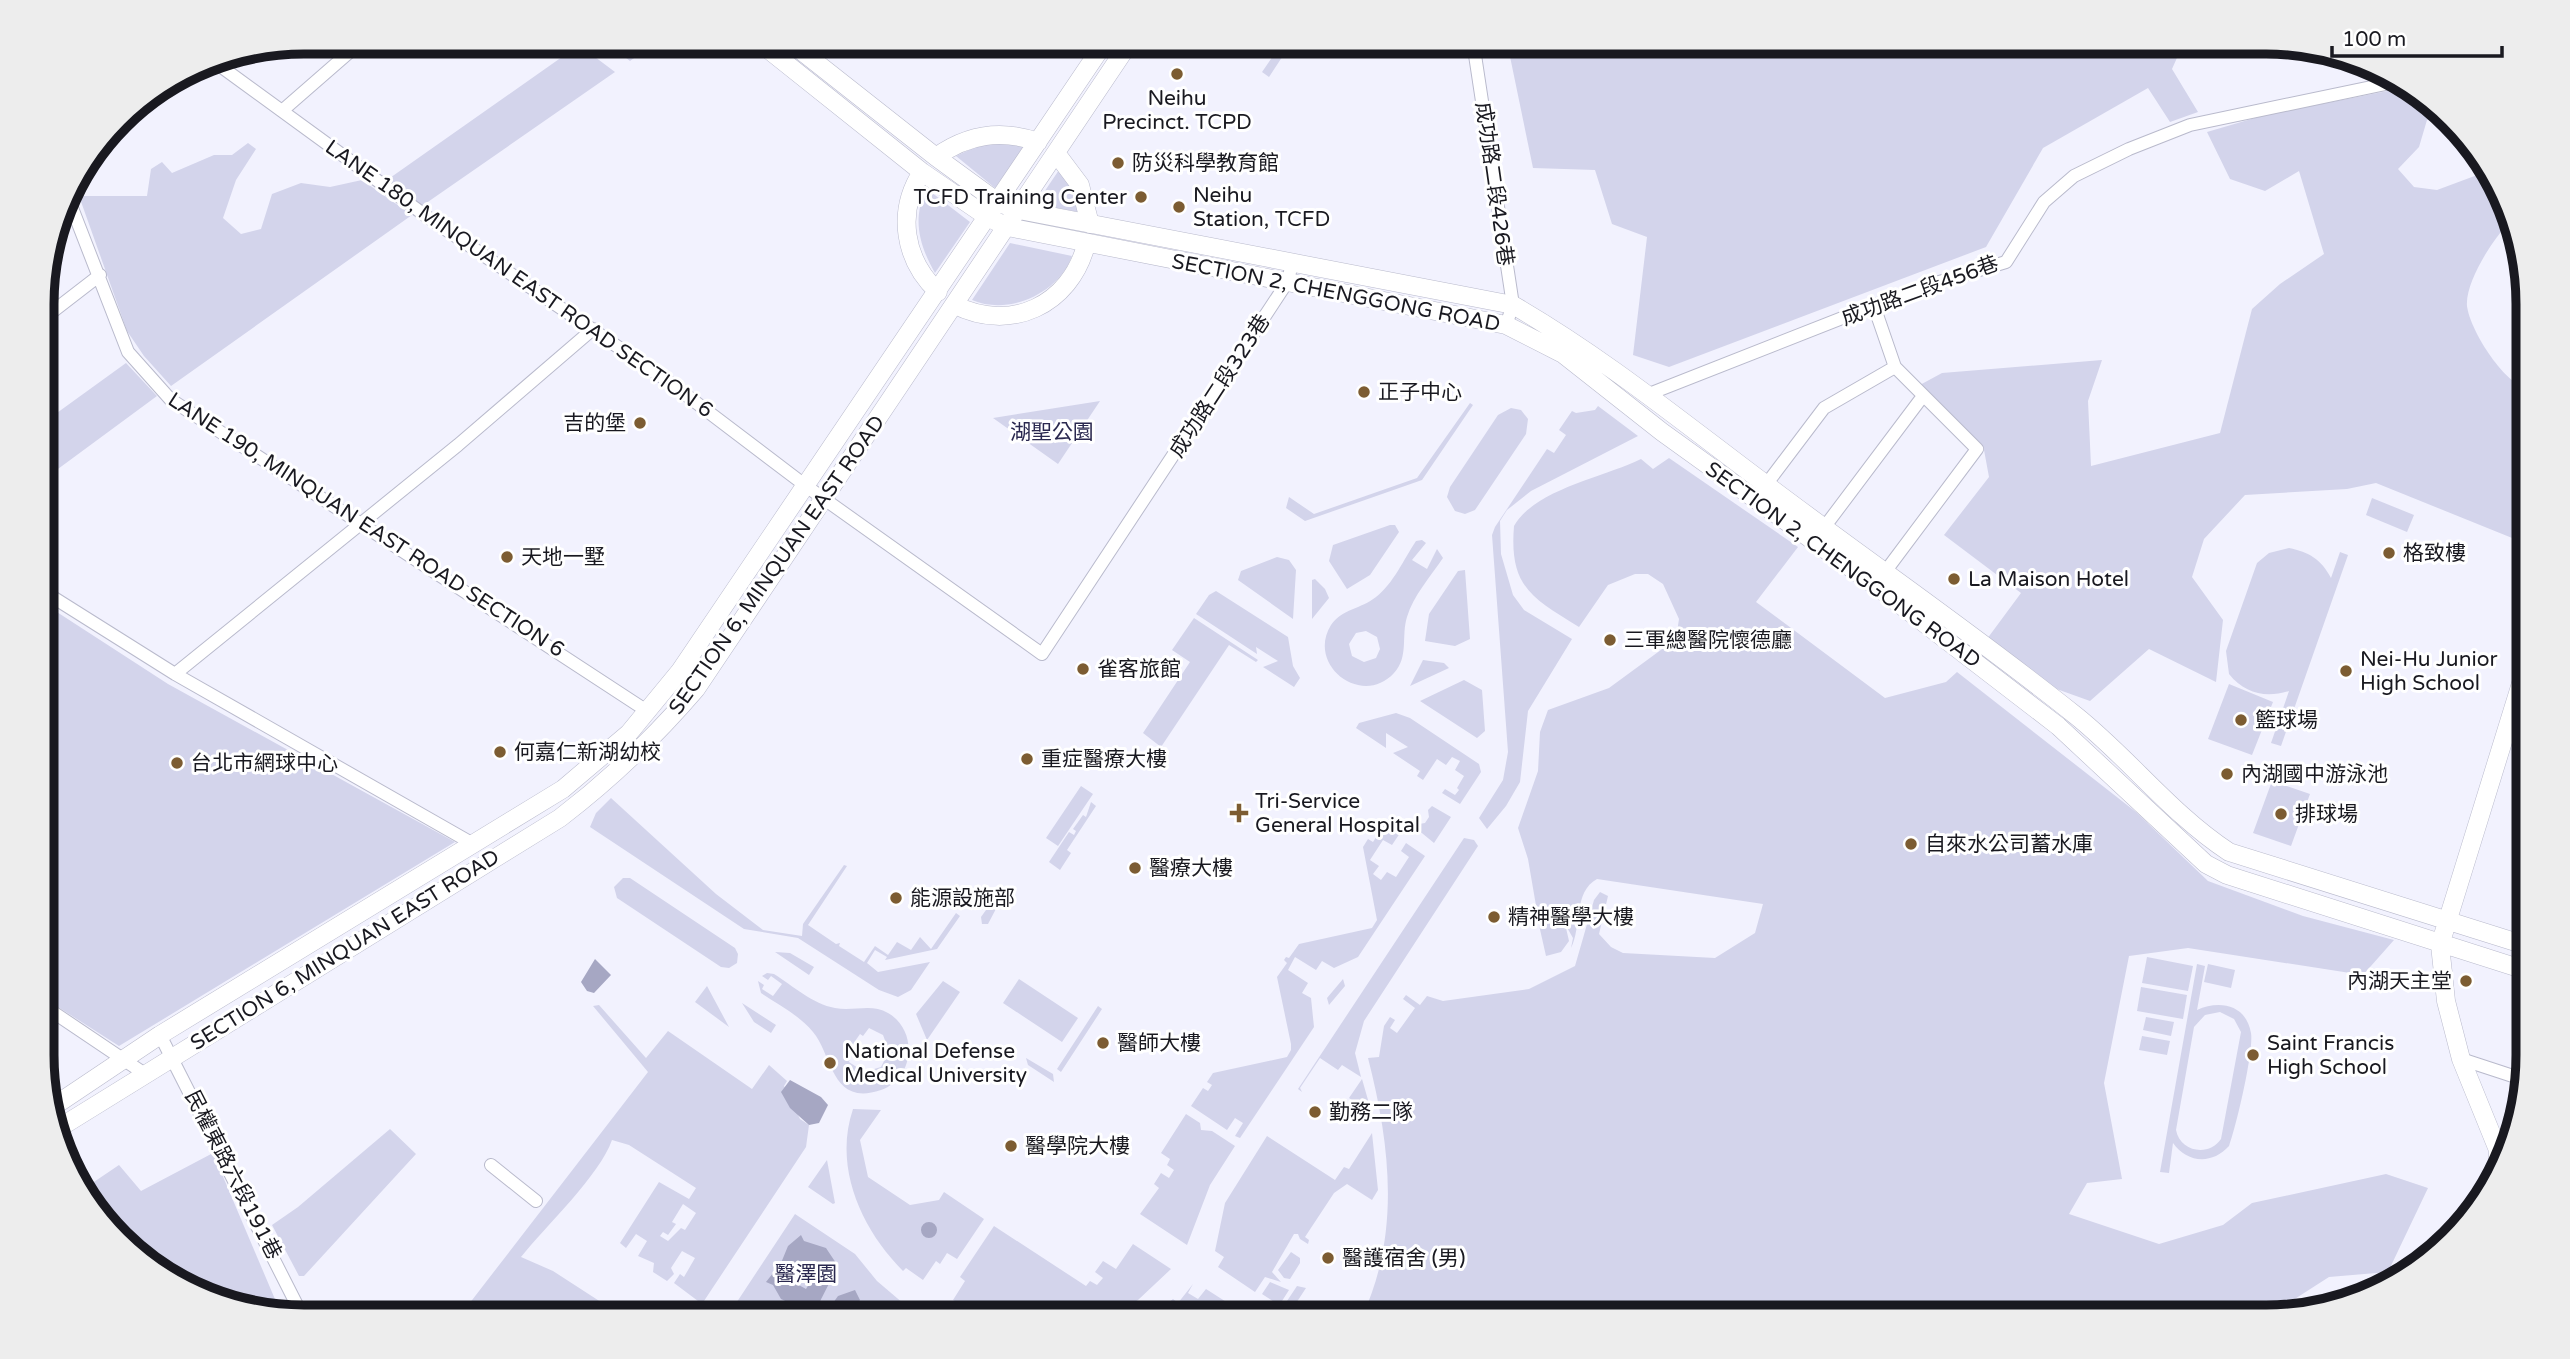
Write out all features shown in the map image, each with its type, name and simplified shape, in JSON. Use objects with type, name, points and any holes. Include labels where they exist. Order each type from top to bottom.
[{"type":"main road","name":"SECTION 2, CHENGGONG ROAD","points":[[774,54],[922,172],[989,218],[1007,227],[1086,245],[1289,281],[1506,325],[1563,354],[1820,534],[2058,726],[2206,864],[2227,875],[2516,967]]},
{"type":"main road","name":"SECTION 2, CHENGGONG ROAD","points":[[808,54],[936,157],[999,202],[1019,210],[1513,305],[1574,341],[1649,394],[1760,492]]},
{"type":"main road","name":"SECTION 6, MINQUAN EAST ROAD","points":[[59,1103],[123,1058],[563,789],[629,733],[680,671],[989,218],[1097,54]]},
{"type":"main road","name":"SECTION 6, MINQUAN EAST ROAD","points":[[65,1124],[560,818],[608,781],[655,738],[696,689],[1122,54]]},
{"type":"main road","points":[[936,157],[963,141],[985,135],[1008,134],[1038,142]]},
{"type":"main road","points":[[1056,153],[1080,185],[1090,224]]},
{"type":"main road","points":[[922,172],[909,200],[906,233],[917,266],[938,292]]},
{"type":"main road","points":[[955,305],[991,317],[1030,312],[1062,290],[1077,270],[1086,245]]},
{"type":"main road","name":"SECTION 2, CHENGGONG ROAD","points":[[1820,534],[1885,572],[2024,674],[2106,743],[2192,827],[2229,852],[2446,923],[2516,943]]},
{"type":"main road","points":[[2497,1149],[2461,1059],[2446,1001],[2440,945],[2516,699]]},
{"type":"street","points":[[283,110],[346,54]]},
{"type":"street","points":[[786,63],[791,54]]},
{"type":"street","name":"成功路二段426巷","points":[[1475,54],[1513,305],[1506,325]]},
{"type":"street","name":"LANE 180, MINQUAN EAST ROAD SECTION 6","points":[[224,68],[426,216],[665,379],[806,486],[1042,654]]},
{"type":"street","name":"成功路二段456巷","points":[[1649,394],[1916,289],[2006,262],[2044,202],[2074,176],[2129,149],[2190,125],[2384,84]]},
{"type":"street","name":"LANE 190, MINQUAN EAST ROAD SECTION 6","points":[[73,209],[128,352],[170,399],[647,711]]},
{"type":"street","name":"成功路二段323巷","points":[[1042,654],[1289,281],[1292,263]]},
{"type":"street","points":[[55,310],[100,275]]},
{"type":"street","points":[[1874,306],[1895,367],[1977,449],[1885,572]]},
{"type":"street","points":[[175,674],[361,524],[593,329]]},
{"type":"street","points":[[1760,492],[1824,408],[1895,367]]},
{"type":"street","points":[[1820,534],[1923,396]]},
{"type":"street","points":[[55,599],[175,674],[475,845]]},
{"type":"street","points":[[54,1013],[145,1074]]},
{"type":"street","name":"民權東路六段191巷","points":[[160,1035],[297,1305]]},
{"type":"street","points":[[2461,1059],[2515,1077]]},
{"type":"street","points":[[491,1165],[536,1201]]},
{"type":"green space","points":[[566,54],[591,54],[615,72],[422,206],[387,180]]},
{"type":"green space","points":[[621,54],[640,54],[630,61]]},
{"type":"green space","points":[[1284,54],[1269,77],[1262,72],[1273,56]]},
{"type":"green space","points":[[1509,54],[2179,54],[2172,69],[2198,112],[2170,122],[2148,88],[2043,148],[1986,247],[1669,367],[1633,355],[1647,237],[1612,224],[1595,170],[1533,168]]},
{"type":"green space","points":[[2394,90],[2433,118],[2427,120],[2419,147],[2398,169],[2414,187],[2437,190],[2479,174],[2497,209],[2504,229],[2475,274],[2467,306],[2474,328],[2489,354],[2516,383],[2516,540],[2376,483],[2347,489],[2245,495],[2204,539],[2192,577],[2223,620],[2216,682],[2149,649],[2090,701],[2040,683],[1987,639],[2021,593],[1944,535],[1989,477],[1984,450],[1918,386],[1942,373],[2102,360],[2088,401],[2091,466],[2220,433],[2252,309],[2280,284],[2324,254],[2299,171],[2265,191],[2230,179],[2207,132],[2265,115]]},
{"type":"green space","points":[[248,143],[256,149],[236,180],[223,218],[241,234],[261,229],[272,194],[301,183],[330,187],[362,180],[412,215],[171,386],[144,356],[127,331],[79,196],[147,196],[151,169],[162,162],[172,173],[214,155],[232,155]]},
{"type":"green space","points":[[1007,143],[1024,147],[995,188],[956,156],[980,145]]},
{"type":"green space","points":[[1059,170],[1071,186],[1079,212],[1036,204]]},
{"type":"green space","points":[[927,189],[970,222],[935,273],[919,232],[919,211]]},
{"type":"green space","points":[[1010,243],[1072,256],[1056,281],[1031,298],[1001,305],[972,300]]},
{"type":"green space","points":[[126,363],[157,396],[55,471],[55,414]]},
{"type":"green space","name":"湖聖公園","points":[[1100,401],[1058,464],[993,418]]},
{"type":"green space","points":[[1470,403],[1473,405],[1422,480],[1305,521],[1286,508],[1289,497],[1314,514],[1417,478]]},
{"type":"green space","points":[[1598,406],[1638,436],[1531,491],[1507,510],[1500,521],[1501,554],[1513,595],[1524,610],[1572,639],[1528,711],[1520,782],[1506,806],[1487,829],[1479,818],[1503,780],[1508,752],[1492,535],[1495,527],[1547,449],[1554,453],[1566,435],[1559,430],[1572,411],[1576,413],[1595,410]]},
{"type":"green space","points":[[1511,408],[1521,410],[1528,419],[1526,434],[1475,510],[1465,514],[1455,511],[1447,497],[1450,487],[1498,415]]},
{"type":"green space","points":[[1669,458],[1798,547],[1756,602],[1885,698],[1946,682],[1957,672],[2136,812],[2208,881],[2303,916],[2394,940],[2363,975],[2188,948],[2129,956],[2104,1083],[2122,1179],[2087,1183],[2069,1214],[2159,1244],[2223,1225],[2252,1203],[2386,1174],[2428,1188],[2388,1272],[2329,1277],[2290,1304],[2266,1305],[1366,1305],[1382,1253],[1388,1188],[1382,1123],[1368,1058],[1379,1057],[1384,1026],[1390,1017],[1395,1020],[1390,1028],[1397,1033],[1415,1008],[1403,999],[1406,995],[1420,1005],[1427,996],[1443,1001],[1529,989],[1575,966],[1594,900],[1600,892],[1608,896],[1599,934],[1611,947],[1623,953],[1715,958],[1755,933],[1763,904],[1597,879],[1584,892],[1571,948],[1573,938],[1565,924],[1555,920],[1539,923],[1528,859],[1518,828],[1538,771],[1540,732],[1548,710],[1609,688],[1669,644],[1677,632],[1679,619],[1663,584],[1648,574],[1635,574],[1608,585],[1579,627],[1548,608],[1527,588],[1515,563],[1514,526],[1524,513],[1538,502],[1572,485],[1641,459],[1653,469]]},
{"type":"green space","points":[[2372,498],[2414,515],[2407,532],[2366,515]]},
{"type":"green space","points":[[1395,525],[1399,532],[1370,575],[1347,589],[1329,561],[1333,545]]},
{"type":"green space","points":[[1422,540],[1426,543],[1412,560],[1427,569],[1437,549],[1443,558],[1410,609],[1405,624],[1399,667],[1381,683],[1367,686],[1353,684],[1341,677],[1332,667],[1326,654],[1325,640],[1331,625],[1341,616],[1382,592],[1416,541]],"holes":[[[1366,631],[1377,637],[1380,649],[1376,658],[1364,662],[1352,656],[1349,644],[1356,633]]]},
{"type":"green space","points":[[2289,548],[2314,557],[2331,578],[2340,552],[2348,555],[2281,746],[2271,743],[2289,691],[2264,694],[2242,686],[2229,674],[2226,651],[2257,563],[2269,553]]},
{"type":"green space","points":[[1277,557],[1289,560],[1296,570],[1293,619],[1238,580],[1241,571]]},
{"type":"green space","points":[[1465,570],[1470,639],[1455,646],[1425,641],[1429,614],[1458,571]]},
{"type":"green space","points":[[1315,579],[1325,589],[1329,598],[1312,619],[1312,580]]},
{"type":"green space","points":[[1216,591],[1288,637],[1293,666],[1300,678],[1294,687],[1263,667],[1278,661],[1256,647],[1257,654],[1196,614],[1209,595]]},
{"type":"green space","name":"台北市網球中心","points":[[55,611],[168,684],[455,842],[119,1046],[54,1004]]},
{"type":"green space","points":[[1194,618],[1258,660],[1256,662],[1229,645],[1161,747],[1143,733],[1190,662],[1172,650]]},
{"type":"green space","points":[[1423,660],[1444,663],[1449,668],[1410,686]]},
{"type":"green space","points":[[1464,680],[1482,690],[1485,731],[1477,738],[1420,701]]},
{"type":"green space","name":"籃球場","points":[[2229,684],[2273,702],[2252,755],[2208,739]]},
{"type":"green space","points":[[1396,713],[1410,718],[1479,764],[1481,772],[1460,804],[1442,793],[1445,789],[1455,795],[1459,790],[1457,788],[1464,776],[1455,770],[1460,761],[1452,757],[1446,765],[1437,759],[1423,780],[1417,776],[1420,771],[1393,753],[1408,747],[1386,733],[1386,748],[1356,728],[1359,723]]},
{"type":"green space","name":"排球場","points":[[2272,781],[2310,794],[2291,846],[2253,833]]},
{"type":"green space","points":[[1081,786],[1093,794],[1058,846],[1046,838]]},
{"type":"green space","points":[[611,798],[716,894],[763,930],[802,936],[803,924],[844,865],[847,866],[808,925],[836,944],[840,943],[839,946],[864,962],[875,946],[888,955],[897,942],[911,950],[920,937],[931,949],[956,913],[960,916],[937,949],[885,960],[887,957],[875,950],[867,963],[878,972],[930,962],[911,990],[898,997],[879,990],[798,938],[744,929],[590,827],[596,813]]},
{"type":"green space","points":[[1091,802],[1096,806],[1067,850],[1071,853],[1060,870],[1049,862],[1069,832],[1074,835],[1076,831],[1073,829],[1083,815],[1086,817]]},
{"type":"green space","points":[[1432,806],[1451,817],[1434,843],[1417,829],[1419,824],[1425,823],[1429,817],[1428,810]]},
{"type":"green space","points":[[1388,819],[1404,827],[1392,845],[1383,840],[1370,860],[1379,866],[1373,874],[1381,880],[1387,872],[1396,877],[1409,857],[1401,851],[1406,843],[1425,856],[1358,957],[1334,968],[1322,961],[1316,970],[1295,957],[1288,970],[1308,983],[1302,993],[1311,998],[1314,1027],[1240,1138],[1235,1136],[1243,1123],[1235,1118],[1227,1130],[1191,1106],[1203,1088],[1208,1091],[1212,1085],[1207,1082],[1213,1073],[1287,1057],[1291,1044],[1277,977],[1287,963],[1284,960],[1289,958],[1299,944],[1372,928],[1377,920],[1363,847],[1368,839],[1373,842]]},
{"type":"green space","points":[[1464,838],[1474,840],[1478,846],[1364,1021],[1355,1053],[1361,1077],[1342,1065],[1338,1070],[1320,1058],[1300,1088],[1302,1092],[1298,1089]]},
{"type":"green space","points":[[623,878],[630,878],[735,948],[738,954],[737,963],[729,968],[721,967],[617,898],[614,887]]},
{"type":"green space","points":[[991,903],[998,905],[988,924],[982,924],[981,917]]},
{"type":"green space","points":[[1554,922],[1566,928],[1569,941],[1561,952],[1546,956],[1539,925]]},
{"type":"green space","points":[[775,952],[790,953],[814,967],[809,975]]},
{"type":"green space","points":[[2147,957],[2193,966],[2188,991],[2142,983]]},
{"type":"green space","points":[[2197,964],[2205,966],[2197,1010],[2214,1005],[2230,1007],[2238,1010],[2248,1023],[2251,1042],[2247,1072],[2229,1146],[2215,1156],[2200,1159],[2185,1155],[2173,1143],[2169,1173],[2160,1172]],"holes":[[[2220,1012],[2234,1019],[2241,1032],[2221,1139],[2216,1145],[2203,1150],[2189,1147],[2183,1143],[2176,1130],[2194,1027],[2205,1015]]]},
{"type":"green space","points":[[2208,964],[2235,970],[2231,988],[2204,982]]},
{"type":"green space","points":[[767,973],[774,974],[811,999],[827,1006],[842,1009],[869,1008],[888,1013],[898,1021],[908,1042],[909,1053],[901,1075],[881,1090],[865,1093],[852,1091],[843,1085],[813,1032],[795,1015],[761,993],[758,981],[764,985],[762,989],[773,996],[782,984],[771,976],[768,980],[762,976]],"holes":[[[869,1028],[883,1035],[889,1051],[881,1067],[864,1072],[849,1062],[852,1052],[849,1050],[860,1034],[863,1036]]]},
{"type":"green space","points":[[1019,979],[1078,1018],[1062,1042],[1003,1003]]},
{"type":"green space","points":[[1343,979],[1345,986],[1329,1005],[1327,998]]},
{"type":"green space","points":[[943,981],[960,992],[927,1040],[916,1014]]},
{"type":"green space","points":[[707,986],[729,1027],[695,1002]]},
{"type":"green space","points":[[2141,987],[2187,995],[2183,1019],[2137,1011]]},
{"type":"green space","points":[[742,1003],[776,1025],[771,1033],[754,1022]]},
{"type":"green space","points":[[599,1005],[646,1058],[668,1031],[752,1089],[769,1065],[787,1081],[784,1086],[800,1119],[809,1125],[806,1147],[702,1304],[674,1283],[680,1274],[684,1277],[695,1258],[682,1251],[671,1268],[674,1274],[667,1281],[653,1272],[654,1263],[638,1256],[647,1241],[636,1234],[626,1248],[620,1243],[659,1182],[689,1199],[696,1188],[629,1145],[612,1140],[596,1169],[521,1257],[553,1271],[605,1305],[468,1305],[648,1072],[593,1006]],"holes":[[[683,1204],[696,1213],[685,1230],[681,1228],[668,1241],[660,1236],[663,1232],[668,1235],[676,1224],[672,1222]]]},
{"type":"green space","points":[[1098,1006],[1102,1009],[1061,1072],[1057,1069]]},
{"type":"green space","points":[[2146,1017],[2174,1022],[2171,1036],[2143,1030]]},
{"type":"green space","points":[[2142,1036],[2170,1041],[2167,1055],[2139,1050]]},
{"type":"green space","points":[[1026,1058],[1053,1074],[1054,1082],[1028,1065]]},
{"type":"green space","points":[[1362,1079],[1372,1114],[1349,1098]]},
{"type":"green space","points":[[853,1109],[881,1110],[860,1140],[868,1177],[910,1205],[939,1200],[944,1192],[984,1219],[957,1259],[947,1253],[940,1264],[936,1261],[923,1280],[906,1268],[903,1271],[888,1255],[875,1237],[855,1197],[847,1153]]},
{"type":"green space","points":[[1186,1114],[1200,1123],[1201,1130],[1212,1131],[1235,1146],[1210,1185],[1187,1245],[1140,1214],[1159,1188],[1154,1184],[1161,1173],[1169,1178],[1174,1170],[1167,1165],[1170,1159],[1161,1153]]},
{"type":"green space","points":[[390,1129],[416,1154],[304,1276],[299,1276],[272,1225],[298,1207]]},
{"type":"green space","points":[[1372,1133],[1378,1190],[1372,1200],[1347,1184],[1334,1193],[1305,1237],[1309,1240],[1308,1244],[1300,1239],[1298,1234],[1294,1234],[1272,1272],[1281,1282],[1265,1277],[1255,1292],[1218,1267],[1224,1257],[1215,1251],[1225,1203],[1267,1136],[1335,1180],[1344,1167],[1349,1169]]},
{"type":"green space","points":[[213,1153],[277,1303],[209,1286],[165,1263],[139,1243],[116,1220],[90,1184],[119,1165],[141,1191]]},
{"type":"green space","points":[[827,1160],[835,1203],[833,1204],[808,1187]]},
{"type":"green space","name":"醫澤園","points":[[795,1214],[855,1254],[877,1281],[904,1304],[761,1305],[757,1302],[755,1305],[735,1305]]},
{"type":"green space","points":[[994,1226],[1086,1286],[1090,1281],[1097,1285],[1103,1278],[1095,1272],[1103,1261],[1116,1269],[1133,1244],[1171,1269],[1129,1305],[962,1305],[953,1300],[965,1281],[960,1277]]},
{"type":"green space","points":[[1291,1252],[1300,1258],[1300,1263],[1290,1279],[1284,1278],[1278,1270]]},
{"type":"green space","points":[[1270,1282],[1289,1290],[1279,1305],[1275,1305],[1276,1303],[1262,1294]]},
{"type":"green space","points":[[1193,1284],[1188,1293],[1198,1299],[1206,1289],[1231,1305],[1166,1305],[1173,1299],[1178,1303]]},
{"type":"green space","points":[[1297,1286],[1306,1288],[1295,1305],[1284,1305]]},
{"type":"shaded area","points":[[595,959],[611,975],[594,993],[587,991],[581,982]]},
{"type":"shaded area","points":[[790,1080],[821,1097],[828,1105],[819,1123],[809,1125],[790,1108],[781,1092]]},
{"type":"shaded area","points":[[929,1222],[935,1224],[935,1236],[929,1238],[923,1236],[921,1230],[923,1224]]},
{"type":"shaded area","points":[[801,1235],[804,1241],[826,1248],[838,1266],[818,1305],[794,1305],[781,1299],[773,1285],[766,1282],[781,1263],[788,1246]],"holes":[[[807,1261],[812,1266],[814,1276],[806,1289],[797,1284],[795,1277],[799,1265]]]},
{"type":"shaded area","points":[[855,1290],[860,1300],[857,1305],[832,1305],[838,1296]]},
{"type":"place","name":"Neihu Precinct. TCPD","points":[[1177,74]]},
{"type":"place","name":"防災科學教育館","points":[[1118,163]]},
{"type":"place","name":"TCFD Training Center","points":[[1141,197]]},
{"type":"place","name":"Neihu Station, TCFD","points":[[1179,207]]},
{"type":"place","name":"正子中心","points":[[1364,392]]},
{"type":"place","name":"吉的堡","points":[[640,423]]},
{"type":"place","name":"格致樓","points":[[2389,553]]},
{"type":"place","name":"天地一墅","points":[[507,557]]},
{"type":"place","name":"La Maison Hotel","points":[[1954,579]]},
{"type":"place","name":"三軍總醫院懷德廳","points":[[1610,640]]},
{"type":"place","name":"雀客旅館","points":[[1083,669]]},
{"type":"place","name":"Nei-Hu Junior High School","points":[[2346,671]]},
{"type":"place","name":"籃球場","points":[[2241,720]]},
{"type":"place","name":"何嘉仁新湖幼校","points":[[500,752]]},
{"type":"place","name":"重症醫療大樓","points":[[1027,759]]},
{"type":"place","name":"台北市網球中心","points":[[177,763]]},
{"type":"place","name":"內湖國中游泳池","points":[[2227,774]]},
{"type":"place","name":"Tri-Service General Hospital","points":[[1239,813]]},
{"type":"place","name":"排球場","points":[[2281,814]]},
{"type":"place","name":"自來水公司蓄水庫","points":[[1911,844]]},
{"type":"place","name":"醫療大樓","points":[[1135,868]]},
{"type":"place","name":"能源設施部","points":[[896,898]]},
{"type":"place","name":"精神醫學大樓","points":[[1494,917]]},
{"type":"place","name":"內湖天主堂","points":[[2466,981]]},
{"type":"place","name":"醫師大樓","points":[[1103,1043]]},
{"type":"place","name":"Saint Francis High School","points":[[2253,1055]]},
{"type":"place","name":"National Defense Medical University","points":[[830,1063]]},
{"type":"place","name":"勤務二隊","points":[[1315,1112]]},
{"type":"place","name":"醫學院大樓","points":[[1011,1146]]},
{"type":"place","name":"醫護宿舍 (男)","points":[[1328,1258]]}]
